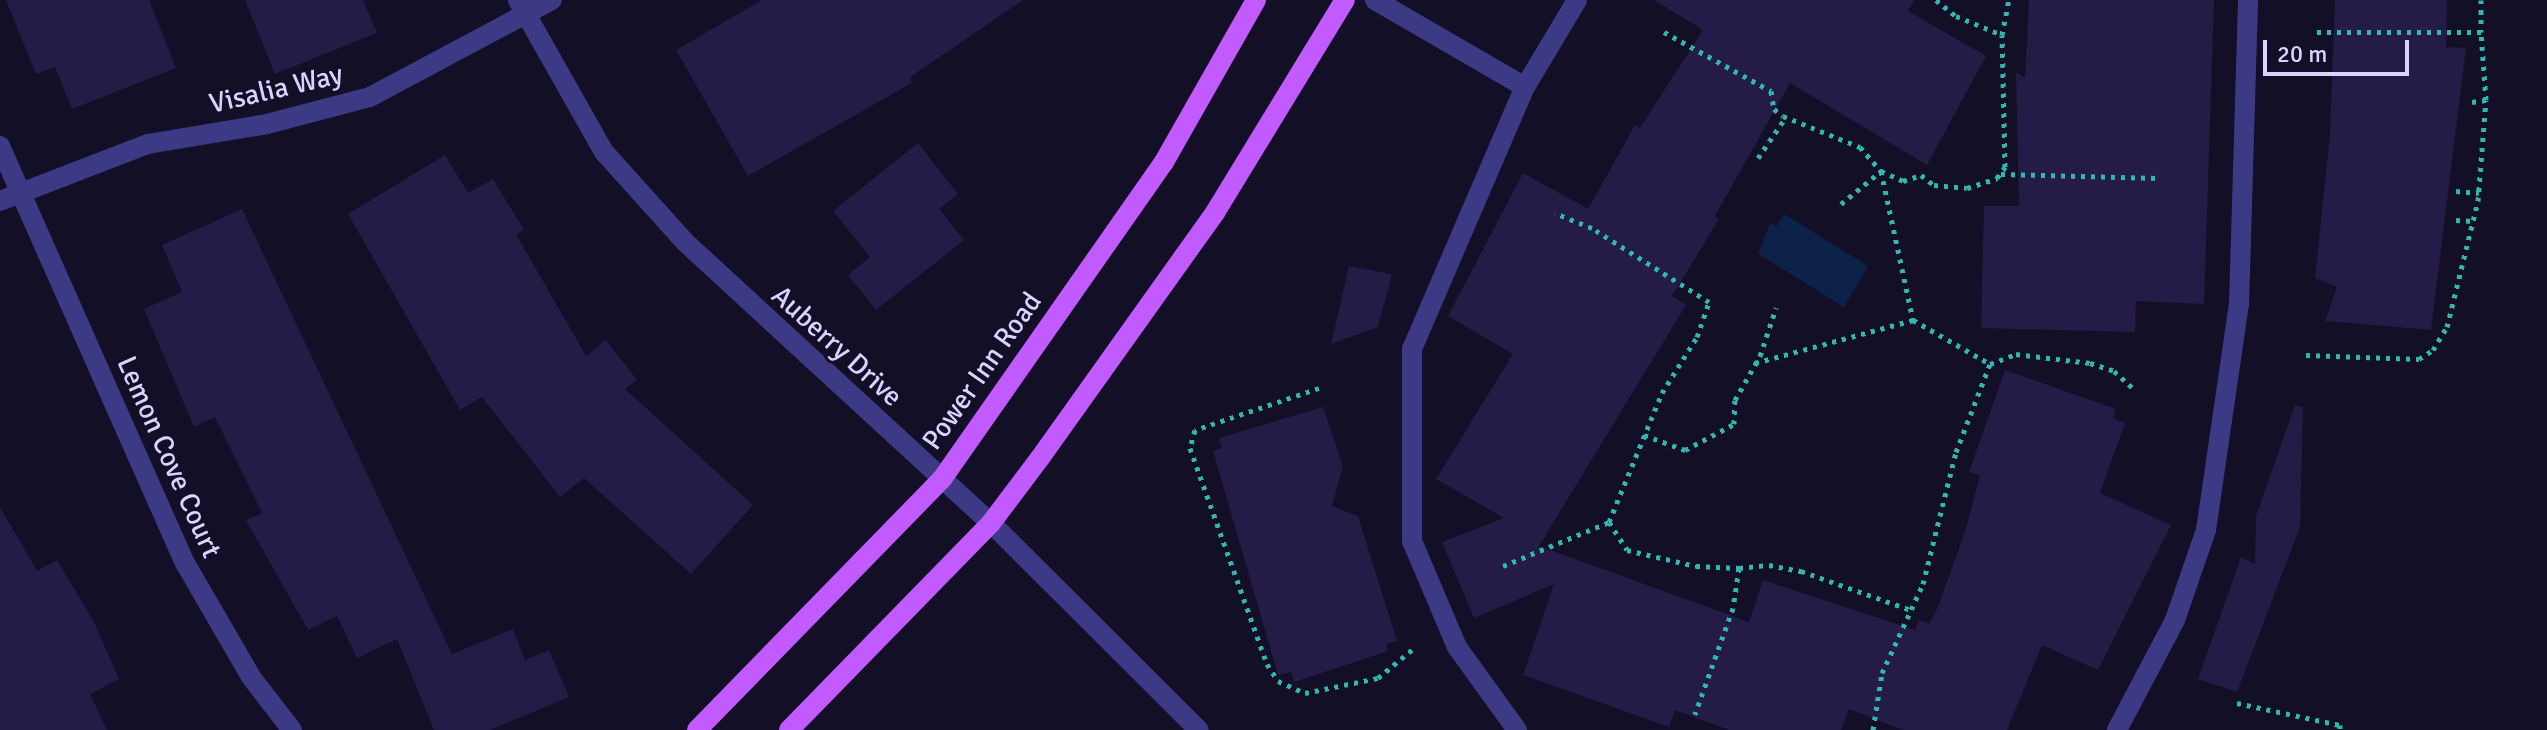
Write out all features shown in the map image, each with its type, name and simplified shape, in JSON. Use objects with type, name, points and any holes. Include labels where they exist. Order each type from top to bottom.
[{"type":"main road","name":"Power Inn Road","points":[[697,730],[942,479],[1164,162],[1256,0]]},
{"type":"main road","points":[[789,730],[991,523],[1105,373],[1216,211],[1345,0]]},
{"type":"street","name":"Visalia Way","points":[[0,201],[148,144],[267,124],[370,97],[521,7],[552,0]]},
{"type":"street","points":[[1375,0],[1525,87]]},
{"type":"street","points":[[1517,730],[1457,647],[1412,541],[1412,349],[1525,87],[1577,0]]},
{"type":"street","points":[[2117,730],[2175,620],[2206,530],[2239,305],[2248,0]]},
{"type":"street","name":"Auberry Drive","points":[[521,7],[604,152],[774,329],[991,523],[1199,730]]},
{"type":"street","name":"Lemon Cove Court","points":[[0,146],[185,563],[251,677],[292,730]]},
{"type":"path","points":[[1936,0],[1956,16],[2002,35]]},
{"type":"path","points":[[2000,174],[2005,167],[2002,35],[2009,0]]},
{"type":"path","points":[[2306,355],[2419,359],[2433,350],[2447,327],[2479,193],[2486,100],[2481,0]]},
{"type":"path","points":[[1664,32],[1771,91],[1774,109],[1786,117],[1860,147],[1881,171],[1903,181],[1921,175],[1934,185],[1967,188],[2000,174],[2158,178]]},
{"type":"path","points":[[2315,32],[2481,32]]},
{"type":"path","points":[[2472,102],[2486,100]]},
{"type":"path","points":[[1758,158],[1786,117]]},
{"type":"path","points":[[1841,204],[1881,171]]},
{"type":"path","points":[[1881,171],[1913,320]]},
{"type":"path","points":[[2456,191],[2479,193]]},
{"type":"path","points":[[1503,566],[1609,522],[1662,393],[1697,337],[1709,302],[1592,228],[1555,213]]},
{"type":"path","points":[[2456,220],[2472,221]]},
{"type":"path","points":[[1644,435],[1685,450],[1734,424],[1735,400],[1755,363],[1776,308]]},
{"type":"path","points":[[1755,363],[1913,320],[1990,364]]},
{"type":"path","points":[[1873,730],[1882,673],[1923,584],[1956,452],[1990,364],[2016,354],[2090,363],[2114,371],[2134,389]]},
{"type":"path","points":[[1319,388],[1195,430],[1190,448],[1267,664],[1278,681],[1305,693],[1378,678],[1414,648]]},
{"type":"path","points":[[1609,522],[1627,550],[1696,566],[1738,568],[1769,565],[1801,571],[1911,610]]},
{"type":"path","points":[[1695,714],[1733,608],[1738,568]]},
{"type":"path","points":[[2237,703],[2340,725],[2340,730]]},
{"type":"water","points":[[1784,214],[1868,266],[1844,307],[1758,254],[1770,223],[1777,226]]},
{"type":"building","points":[[6,0],[149,0],[176,68],[72,109],[55,67],[36,74]]},
{"type":"building","points":[[245,0],[363,0],[377,33],[275,74]]},
{"type":"building","points":[[762,0],[1023,0],[910,77],[912,83],[748,176],[676,50]]},
{"type":"building","points":[[1654,0],[1914,0],[1908,11],[1986,56],[1927,165],[1790,83],[1715,216],[1719,219],[1672,296],[1686,305],[1539,546],[1749,622],[1763,580],[1915,630],[1919,620],[1929,624],[1937,609],[1965,532],[1980,475],[1969,472],[2005,370],[2116,409],[2113,418],[2125,423],[2100,493],[2171,525],[2098,670],[2042,645],[2007,730],[1903,730],[1849,709],[1841,730],[1729,730],[1675,710],[1669,727],[1523,675],[1554,584],[1474,618],[1442,542],[1504,518],[1436,479],[1513,354],[1448,316],[1523,173],[1588,209],[1635,125],[1640,128],[1703,30]]},
{"type":"building","points":[[2029,0],[2214,0],[2204,304],[2136,301],[2135,332],[1981,328],[1984,206],[2019,206],[2016,72],[2025,78]]},
{"type":"building","points":[[2335,0],[2447,0],[2446,47],[2466,48],[2431,330],[2325,321],[2337,287],[2315,278],[2330,134]]},
{"type":"building","points":[[918,143],[958,194],[939,209],[964,240],[876,310],[848,275],[870,257],[833,211]]},
{"type":"building","points":[[445,155],[468,193],[493,179],[524,230],[516,234],[586,356],[606,340],[637,380],[625,389],[753,505],[691,574],[584,478],[560,497],[482,397],[460,410],[348,214]]},
{"type":"building","points":[[242,209],[452,654],[513,629],[525,660],[549,650],[569,697],[490,730],[434,730],[397,639],[357,658],[337,616],[308,630],[246,520],[262,513],[215,417],[194,427],[144,309],[182,292],[162,245]]},
{"type":"building","points":[[1349,266],[1392,274],[1378,327],[1331,344]]},
{"type":"building","points":[[2295,405],[2303,407],[2300,527],[2237,692],[2198,679],[2241,557],[2255,564],[2256,516]]},
{"type":"building","points":[[1323,407],[1343,466],[1332,506],[1358,516],[1397,641],[1386,644],[1388,651],[1294,682],[1291,672],[1278,675],[1213,451],[1222,448],[1219,438]]},
{"type":"building","points":[[0,507],[37,571],[57,560],[94,622],[119,679],[90,694],[107,730],[0,730]]}]
